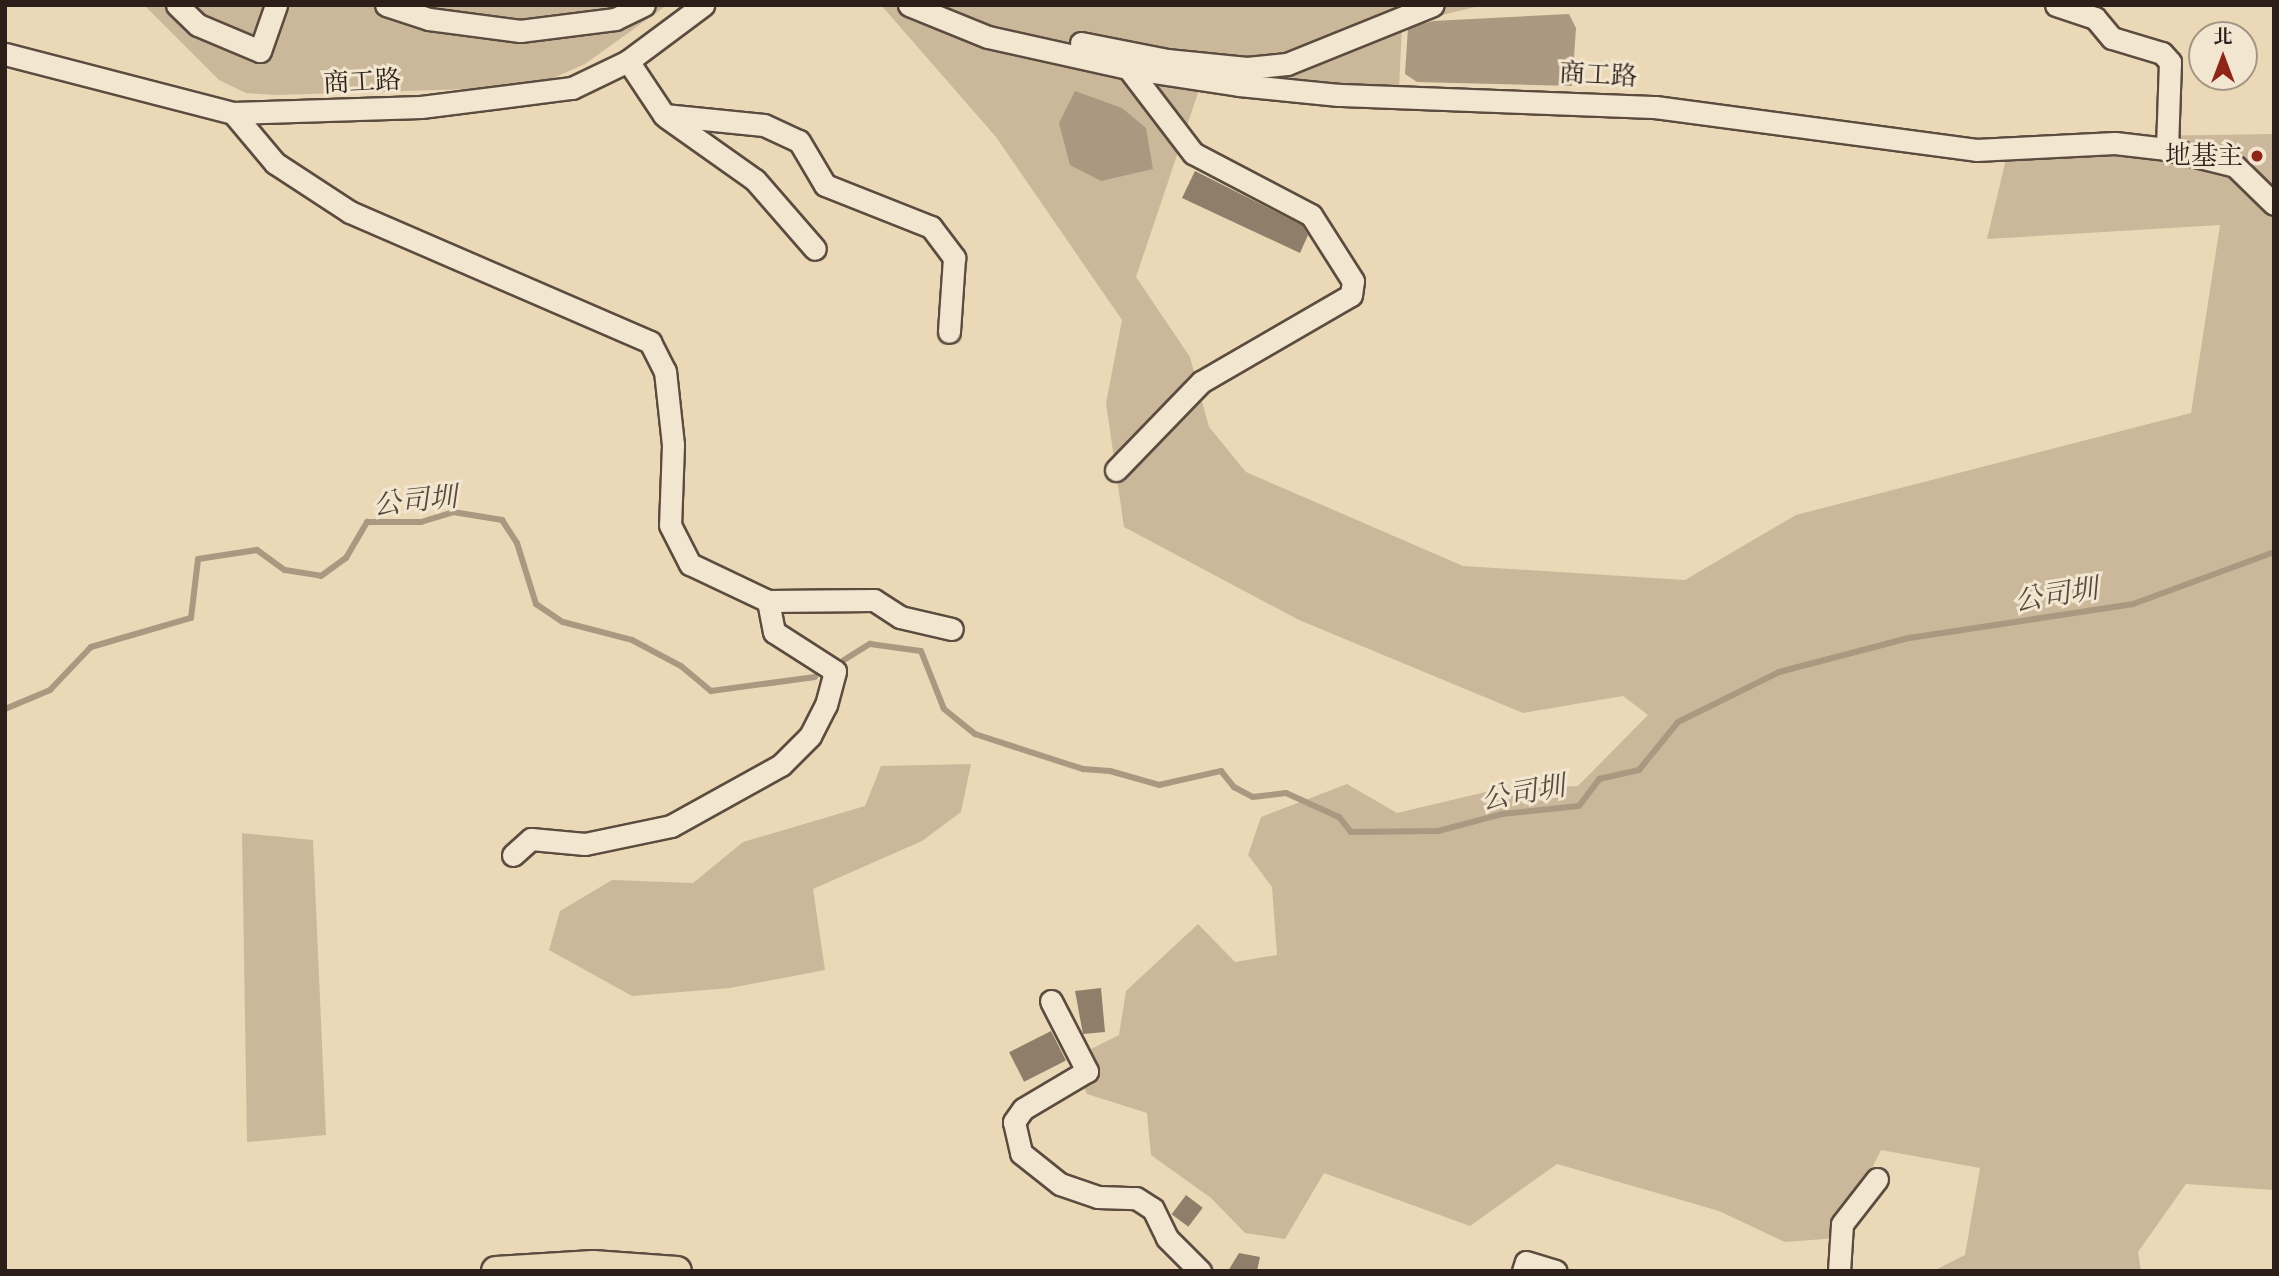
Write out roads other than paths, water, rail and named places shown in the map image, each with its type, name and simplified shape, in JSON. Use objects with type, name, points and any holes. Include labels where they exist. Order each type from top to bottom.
[{"type":"main road","points":[[496,1271],[593,1265],[677,1271]]},
{"type":"street","points":[[177,5],[198,26],[261,51],[276,5]]},
{"type":"street","points":[[386,5],[429,19],[520,32],[615,19],[643,5]]},
{"type":"street","name":"商工路","points":[[5,54],[233,113],[315,112],[505,99],[572,88],[628,61],[703,5]]},
{"type":"street","name":"商工路","points":[[909,5],[988,37],[1128,68],[1339,95],[1655,107],[1976,150],[2115,143],[2167,149],[2235,166],[2274,204]]},
{"type":"street","points":[[941,5],[991,23],[1073,41],[1167,60],[1247,68],[1287,64],[1433,5]]},
{"type":"street","points":[[2056,5],[2095,18],[2112,38],[2162,52],[2170,62],[2167,149]]},
{"type":"street","points":[[628,61],[664,115],[755,180],[815,249]]},
{"type":"street","points":[[1116,470],[1201,382],[1351,295],[1353,281],[1311,215],[1193,153],[1128,68]]},
{"type":"street","points":[[233,113],[275,163],[351,212],[650,342],[665,371],[673,445],[670,525],[690,564],[768,601],[874,600],[900,617],[952,629]]},
{"type":"street","points":[[664,115],[764,125],[799,141],[825,185],[931,226],[954,258],[950,332]]},
{"type":"street","points":[[513,855],[531,839],[585,844],[671,826],[781,765],[810,736],[826,705],[835,671],[774,632],[768,601]]},
{"type":"street","points":[[1051,1001],[1087,1070],[1023,1109],[1014,1122],[1021,1153],[1060,1184],[1098,1197],[1136,1198],[1153,1209],[1167,1238],[1200,1271]]},
{"type":"street","points":[[1839,1271],[1842,1224],[1877,1179]]},
{"type":"street","points":[[1523,1271],[1526,1262],[1556,1271]]},
{"type":"waterway","name":"公司圳","points":[[5,709],[50,690],[91,647],[191,618],[198,559],[257,550],[285,570],[321,576],[346,558],[367,522],[421,522],[453,512],[502,520],[517,543],[536,604],[563,622],[632,640],[681,666],[711,691],[815,677]]},
{"type":"waterway","name":"公司圳","points":[[844,660],[870,644],[921,651],[944,709],[975,734],[1083,769],[1110,771],[1159,785],[1221,771],[1234,787],[1253,797],[1286,793],[1339,817],[1351,832],[1438,831],[1502,814],[1579,806],[1599,779],[1639,770],[1678,722],[1779,672],[1909,638],[2133,604],[2274,552]]},
{"type":"place","name":"地基主","points":[[2257,156]]}]
